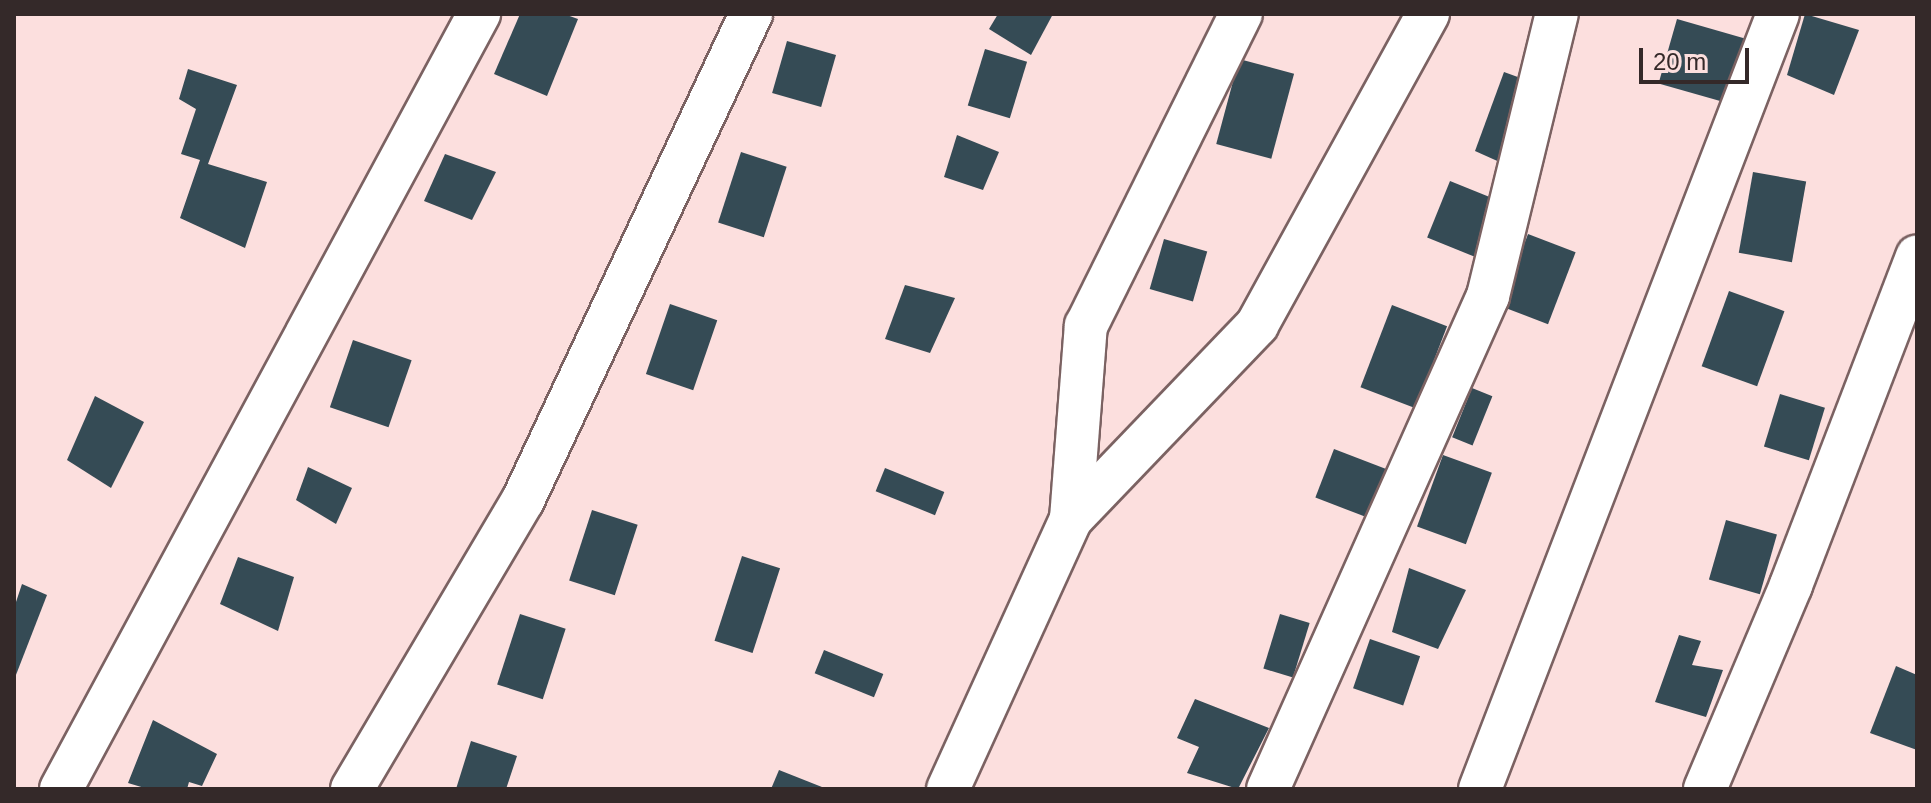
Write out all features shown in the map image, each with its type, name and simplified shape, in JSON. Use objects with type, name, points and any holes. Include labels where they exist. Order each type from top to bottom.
[{"type":"street","points":[[61,789],[479,14]]},
{"type":"street","points":[[352,789],[523,500],[751,14]]},
{"type":"street","points":[[1071,519],[1086,326],[1241,14]]},
{"type":"street","points":[[948,789],[1071,519],[1257,325],[1428,14]]},
{"type":"street","points":[[1268,789],[1488,296],[1557,14]]},
{"type":"street","points":[[1480,789],[1778,14]]},
{"type":"street","points":[[1705,789],[1791,585],[1917,256]]},
{"type":"building","points":[[520,14],[564,14],[578,19],[547,96],[494,74]]},
{"type":"building","points":[[998,14],[1053,14],[1031,55],[989,29]]},
{"type":"building","points":[[1805,14],[1859,30],[1834,95],[1787,75]]},
{"type":"building","points":[[1677,19],[1750,40],[1732,104],[1659,83]]},
{"type":"building","points":[[787,41],[836,55],[821,107],[772,93]]},
{"type":"building","points":[[985,49],[1027,62],[1010,118],[968,105]]},
{"type":"building","points":[[1239,59],[1294,74],[1271,159],[1216,144]]},
{"type":"building","points":[[188,69],[237,85],[208,164],[267,182],[245,248],[180,218],[200,160],[181,154],[196,109],[179,99]]},
{"type":"building","points":[[1504,72],[1548,88],[1513,168],[1475,151]]},
{"type":"building","points":[[957,135],[999,152],[983,190],[944,177]]},
{"type":"building","points":[[741,152],[787,167],[764,237],[718,222]]},
{"type":"building","points":[[445,154],[496,172],[472,220],[424,201]]},
{"type":"building","points":[[1753,172],[1806,181],[1792,262],[1739,253]]},
{"type":"building","points":[[1450,181],[1498,200],[1475,257],[1427,238]]},
{"type":"building","points":[[1528,234],[1576,252],[1548,324],[1500,306]]},
{"type":"building","points":[[1164,239],[1207,251],[1193,301],[1150,289]]},
{"type":"building","points":[[905,285],[955,298],[930,353],[885,339]]},
{"type":"building","points":[[1729,291],[1784,311],[1757,386],[1702,366]]},
{"type":"building","points":[[670,304],[717,320],[693,390],[646,374]]},
{"type":"building","points":[[1392,305],[1447,326],[1416,408],[1360,387]]},
{"type":"building","points":[[353,340],[412,360],[389,427],[330,407]]},
{"type":"building","points":[[1472,388],[1492,396],[1473,445],[1452,437]]},
{"type":"building","points":[[1780,394],[1825,408],[1809,460],[1764,447]]},
{"type":"building","points":[[95,396],[144,422],[111,488],[67,460]]},
{"type":"building","points":[[1334,449],[1390,471],[1371,519],[1315,498]]},
{"type":"building","points":[[1443,455],[1492,473],[1466,544],[1417,526]]},
{"type":"building","points":[[308,467],[352,488],[336,524],[296,500]]},
{"type":"building","points":[[885,468],[944,492],[935,515],[876,491]]},
{"type":"building","points":[[592,510],[638,525],[615,595],[569,580]]},
{"type":"building","points":[[1726,520],[1777,535],[1760,594],[1709,580]]},
{"type":"building","points":[[742,556],[780,568],[753,653],[714,641]]},
{"type":"building","points":[[238,557],[294,577],[278,631],[220,604]]},
{"type":"building","points":[[1409,568],[1466,590],[1438,649],[1392,632]]},
{"type":"building","points":[[22,584],[47,595],[14,680],[14,608]]},
{"type":"building","points":[[520,614],[566,629],[543,699],[497,684]]},
{"type":"building","points":[[1280,614],[1310,623],[1293,678],[1263,669]]},
{"type":"building","points":[[1679,635],[1701,641],[1692,665],[1723,670],[1706,717],[1655,702]]},
{"type":"building","points":[[1370,639],[1420,656],[1403,705],[1353,688]]},
{"type":"building","points":[[824,650],[883,674],[874,697],[815,673]]},
{"type":"building","points":[[1896,666],[1917,675],[1917,750],[1870,733]]},
{"type":"building","points":[[1195,699],[1269,728],[1238,789],[1187,773],[1199,747],[1177,738]]},
{"type":"building","points":[[153,720],[217,754],[202,786],[189,782],[187,789],[148,789],[128,783]]},
{"type":"building","points":[[471,741],[517,756],[506,789],[456,789]]},
{"type":"building","points":[[779,770],[827,789],[771,789]]}]
